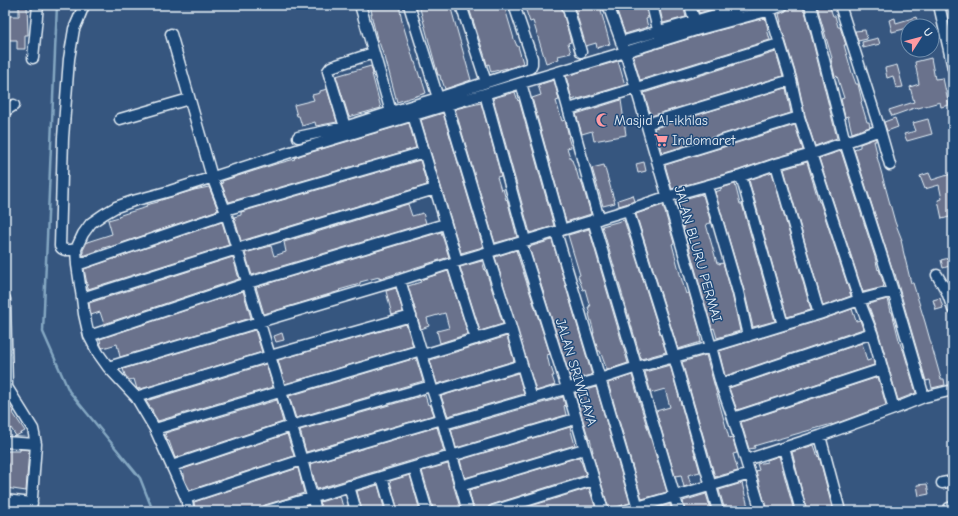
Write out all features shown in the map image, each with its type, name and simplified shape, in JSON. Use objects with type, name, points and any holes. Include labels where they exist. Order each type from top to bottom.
[{"type":"street","points":[[33,58],[38,5]]},
{"type":"street","points":[[76,249],[64,250],[61,249],[60,246],[63,138],[69,59],[74,29],[84,5]]},
{"type":"street","points":[[360,5],[391,112]]},
{"type":"street","points":[[409,5],[438,98]]},
{"type":"street","points":[[461,5],[486,82]]},
{"type":"street","points":[[298,137],[345,127],[530,68],[532,58],[514,5]]},
{"type":"street","points":[[567,5],[581,52]]},
{"type":"street","name":"JALAN BLURU PERMAI","points":[[608,5],[636,88],[666,197],[721,384],[733,418],[761,511]]},
{"type":"street","points":[[652,5],[660,36]]},
{"type":"street","points":[[690,5],[696,25]]},
{"type":"street","points":[[189,511],[186,498],[155,429],[136,397],[108,367],[98,353],[89,336],[84,314],[76,249],[83,234],[91,223],[116,207],[133,201],[170,191],[300,149],[625,52],[660,36],[696,25],[750,5]]},
{"type":"street","points":[[730,12],[783,5]]},
{"type":"street","points":[[810,5],[845,142],[893,291],[924,397]]},
{"type":"street","points":[[840,5],[890,165]]},
{"type":"street","points":[[939,5],[953,68]]},
{"type":"street","points":[[769,7],[791,80],[799,117],[858,300],[872,333],[894,409]]},
{"type":"street","points":[[171,34],[212,177],[226,212],[302,460],[316,511]]},
{"type":"street","points":[[621,42],[660,36]]},
{"type":"street","points":[[569,109],[780,44]]},
{"type":"street","points":[[345,127],[328,71],[331,67],[373,53]]},
{"type":"street","points":[[558,72],[569,109],[596,219],[679,511]]},
{"type":"street","points":[[646,124],[791,80]]},
{"type":"street","points":[[521,83],[559,231],[600,379],[639,509]]},
{"type":"street","name":"JALAN SRIWIJAYA","points":[[485,94],[523,241],[567,388],[600,510]]},
{"type":"street","points":[[120,119],[189,99]]},
{"type":"street","points":[[447,105],[532,398]]},
{"type":"street","points":[[413,115],[445,224],[454,262],[476,339]]},
{"type":"street","points":[[657,161],[799,117]]},
{"type":"street","points":[[108,367],[400,280],[666,197],[741,176],[812,154],[880,130]]},
{"type":"street","points":[[77,265],[226,212],[424,152]]},
{"type":"street","points":[[776,164],[819,314]]},
{"type":"street","points":[[741,176],[783,325]]},
{"type":"street","points":[[707,186],[738,292],[748,336]]},
{"type":"street","points":[[82,298],[435,189]]},
{"type":"street","points":[[628,210],[674,357],[718,511]]},
{"type":"street","points":[[89,336],[248,284],[445,224]]},
{"type":"street","points":[[937,275],[947,292],[953,310]]},
{"type":"street","points":[[400,280],[443,421],[468,511]]},
{"type":"street","points":[[186,498],[302,460],[600,379],[637,367],[748,336],[858,300],[893,291]]},
{"type":"street","points":[[5,299],[6,386],[33,430],[36,444],[32,507],[5,500]]},
{"type":"street","points":[[136,397],[270,356],[411,316]]},
{"type":"street","points":[[155,429],[281,392],[476,339],[511,328]]},
{"type":"street","points":[[721,384],[872,333]]},
{"type":"street","points":[[172,466],[291,426],[522,365]]},
{"type":"street","points":[[733,418],[882,369]]},
{"type":"street","points":[[746,460],[820,436],[924,397],[953,390]]},
{"type":"street","points":[[272,510],[575,419]]},
{"type":"street","points":[[820,436],[840,511]]},
{"type":"street","points":[[5,442],[36,444]]},
{"type":"street","points":[[784,448],[801,511]]},
{"type":"street","points":[[460,486],[584,450]]},
{"type":"street","points":[[414,467],[427,511]]},
{"type":"street","points":[[624,511],[639,509],[675,496],[750,474]]},
{"type":"street","points":[[382,477],[392,511]]},
{"type":"street","points":[[493,511],[593,480]]},
{"type":"street","points":[[942,483],[953,481]]},
{"type":"street","points":[[349,486],[356,511]]},
{"type":"street","points":[[5,509],[24,511]]},
{"type":"building","points":[[19,5],[27,5],[28,35],[25,35],[25,49],[17,49],[17,40],[5,40],[5,16],[19,16]]},
{"type":"building","points":[[370,5],[399,5],[414,62],[426,93],[397,102],[385,57],[379,42],[378,43]]},
{"type":"building","points":[[419,5],[450,5],[471,80],[445,89],[440,75],[438,75]]},
{"type":"building","points":[[468,5],[504,5],[523,63],[507,69],[491,72],[489,64],[487,65]]},
{"type":"building","points":[[524,5],[561,5],[571,42],[568,43],[571,53],[558,56],[559,59],[546,63],[533,21],[530,22]]},
{"type":"building","points":[[574,5],[600,5],[610,44],[597,48],[596,43],[586,46]]},
{"type":"building","points":[[615,5],[644,5],[648,18],[646,19],[648,27],[625,34]]},
{"type":"building","points":[[659,5],[681,5],[682,9],[684,9],[686,17],[663,23]]},
{"type":"building","points":[[697,5],[726,5],[699,13]]},
{"type":"building","points":[[802,5],[806,15],[837,138],[815,146],[805,115],[797,78],[780,22],[779,14],[786,11],[789,7]]},
{"type":"building","points":[[817,5],[829,5],[833,16],[835,16],[838,27],[840,27],[846,45],[844,45],[852,73],[856,84],[858,84],[861,102],[870,127],[852,133],[848,116],[845,117],[841,99],[844,98],[837,76],[835,77],[832,58]]},
{"type":"building","points":[[765,18],[770,40],[640,80],[633,56],[698,36]]},
{"type":"building","points":[[895,18],[896,23],[900,22],[900,30],[892,32],[889,20]]},
{"type":"building","points":[[865,30],[867,39],[858,41],[855,31]]},
{"type":"building","points":[[878,38],[880,44],[863,48],[862,42]]},
{"type":"building","points":[[776,52],[783,76],[651,116],[644,93]]},
{"type":"building","points":[[931,58],[935,79],[943,78],[949,105],[941,107],[940,102],[917,107],[892,116],[889,110],[914,102],[910,87],[919,84],[915,62]]},
{"type":"building","points":[[618,61],[625,85],[572,100],[566,76]]},
{"type":"building","points":[[897,65],[903,87],[896,88],[893,76],[887,78],[885,68]]},
{"type":"building","points":[[371,66],[381,108],[349,117],[336,76]]},
{"type":"building","points":[[554,80],[559,100],[556,101],[562,121],[565,120],[571,147],[567,148],[579,180],[581,180],[591,214],[566,222],[532,98],[541,95],[538,85]]},
{"type":"building","points":[[786,88],[791,113],[662,153],[654,128]]},
{"type":"building","points":[[327,89],[337,122],[316,126],[315,122],[302,126],[294,105],[314,100],[312,95]]},
{"type":"building","points":[[515,92],[518,101],[519,100],[554,226],[530,233],[493,98]]},
{"type":"building","points":[[621,100],[626,135],[594,141],[592,131],[582,134],[576,114]]},
{"type":"building","points":[[481,103],[501,176],[497,177],[501,190],[503,189],[506,200],[507,199],[517,237],[495,243],[455,109]]},
{"type":"building","points":[[443,113],[483,247],[461,253],[421,120]]},
{"type":"building","points":[[895,118],[898,127],[887,131],[884,122]]},
{"type":"building","points":[[928,119],[932,134],[907,141],[904,134],[916,131],[913,123]]},
{"type":"building","points":[[409,123],[416,148],[229,202],[221,183],[223,183],[222,181],[295,159],[294,158],[302,155]]},
{"type":"building","points":[[795,125],[803,150],[672,189],[665,165]]},
{"type":"building","points":[[876,138],[876,141],[874,141],[876,153],[895,222],[902,240],[911,283],[913,283],[941,379],[944,379],[945,385],[932,388],[930,380],[926,381],[895,274],[854,149],[860,147],[860,144]]},
{"type":"building","points":[[841,151],[884,285],[884,287],[863,292],[819,158]]},
{"type":"building","points":[[420,160],[427,185],[241,241],[234,217],[241,215],[241,212]]},
{"type":"building","points":[[644,162],[646,171],[638,173],[636,164]]},
{"type":"building","points":[[807,162],[851,296],[823,306],[784,169]]},
{"type":"building","points":[[604,165],[615,203],[603,206],[592,168]]},
{"type":"building","points":[[772,172],[811,310],[787,317],[749,180]]},
{"type":"building","points":[[929,173],[932,180],[951,174],[953,181],[953,216],[942,219],[938,200],[942,199],[939,185],[925,189],[920,176]]},
{"type":"building","points":[[735,184],[775,321],[753,327],[744,290],[715,192],[721,190],[721,188]]},
{"type":"building","points":[[209,187],[218,210],[83,256],[83,250],[87,242],[112,234],[108,220],[147,207],[146,205],[158,201]]},
{"type":"building","points":[[702,194],[711,223],[706,224],[709,235],[717,263],[723,263],[732,294],[740,331],[717,338],[714,328],[712,329],[676,201]]},
{"type":"building","points":[[633,195],[635,201],[619,206],[618,200]]},
{"type":"building","points":[[408,204],[412,216],[423,213],[426,223],[252,275],[245,253],[271,246],[274,256],[286,252],[284,242]]},
{"type":"building","points":[[663,205],[674,243],[672,244],[680,274],[686,294],[689,293],[700,332],[701,342],[678,349],[636,214]]},
{"type":"building","points":[[624,220],[666,352],[641,359],[602,226]]},
{"type":"building","points":[[222,222],[229,245],[88,289],[84,269]]},
{"type":"building","points":[[589,229],[628,363],[607,370],[600,351],[598,351],[589,314],[588,307],[590,307],[585,289],[583,290],[578,276],[580,275],[568,235]]},
{"type":"building","points":[[441,232],[449,257],[379,279],[379,277],[360,282],[360,284],[339,290],[340,291],[264,314],[256,287]]},
{"type":"building","points":[[552,240],[592,375],[571,380],[529,247]]},
{"type":"building","points":[[516,250],[550,354],[547,355],[550,368],[551,367],[554,376],[552,376],[555,385],[536,391],[495,257]]},
{"type":"building","points":[[233,257],[239,279],[104,324],[100,312],[91,315],[89,303]]},
{"type":"building","points":[[953,257],[953,265],[943,268],[941,260]]},
{"type":"building","points":[[482,261],[503,324],[480,331],[460,267]]},
{"type":"building","points":[[448,271],[468,334],[440,343],[437,331],[449,328],[445,313],[427,318],[429,326],[421,329],[408,286],[421,282],[420,280]]},
{"type":"building","points":[[396,288],[403,312],[392,315],[386,291]]},
{"type":"building","points":[[243,291],[251,318],[120,357],[117,344],[103,348],[101,346],[100,339]]},
{"type":"building","points":[[940,298],[943,308],[936,310],[933,300]]},
{"type":"building","points":[[888,299],[916,393],[898,400],[878,331],[868,304]]},
{"type":"building","points":[[852,309],[856,321],[860,320],[863,329],[725,376],[719,351]]},
{"type":"building","points":[[406,324],[413,346],[285,384],[278,360]]},
{"type":"building","points":[[255,330],[262,352],[141,389],[137,389],[134,379],[129,380],[123,369]]},
{"type":"building","points":[[282,333],[284,340],[276,342],[274,336]]},
{"type":"building","points":[[507,336],[514,361],[437,384],[430,360]]},
{"type":"building","points":[[862,343],[867,361],[873,359],[874,365],[737,410],[729,388]]},
{"type":"building","points":[[706,355],[729,438],[732,437],[737,453],[733,454],[738,471],[715,477],[682,362]]},
{"type":"building","points":[[416,358],[423,381],[296,418],[289,396]]},
{"type":"building","points":[[266,364],[273,387],[158,421],[146,401]]},
{"type":"building","points":[[670,365],[700,472],[688,475],[691,485],[684,487],[681,475],[675,476],[656,411],[670,407],[665,389],[651,393],[645,372]]},
{"type":"building","points":[[518,373],[524,394],[448,416],[441,396]]},
{"type":"building","points":[[632,375],[667,492],[642,499],[608,383]]},
{"type":"building","points":[[878,377],[886,405],[832,425],[764,443],[754,446],[755,448],[749,449],[741,422]]},
{"type":"building","points":[[596,387],[630,503],[609,509],[592,452],[590,439],[589,440],[575,393]]},
{"type":"building","points":[[425,395],[428,405],[430,404],[434,415],[306,452],[300,430]]},
{"type":"building","points":[[563,397],[566,415],[456,448],[451,429]]},
{"type":"building","points":[[5,399],[25,431],[16,436],[11,428],[8,430],[5,426]]},
{"type":"building","points":[[277,400],[283,422],[175,458],[165,433]]},
{"type":"building","points":[[437,427],[444,451],[317,489],[310,464]]},
{"type":"building","points":[[570,427],[575,445],[465,478],[460,460]]},
{"type":"building","points":[[287,434],[294,456],[190,490],[185,481],[183,469]]},
{"type":"building","points":[[814,445],[818,457],[819,456],[833,511],[819,511],[818,508],[807,511],[792,452]]},
{"type":"building","points":[[20,449],[29,450],[26,491],[6,488],[8,463],[5,463],[5,451],[20,451]]},
{"type":"building","points":[[779,456],[794,511],[767,511],[756,471],[759,470],[757,464],[767,462],[767,460]]},
{"type":"building","points":[[579,457],[586,475],[491,505],[488,507],[487,511],[474,511],[469,490]]},
{"type":"building","points":[[448,464],[461,511],[434,511],[422,471]]},
{"type":"building","points":[[298,468],[304,493],[248,511],[195,511],[194,502]]},
{"type":"building","points":[[410,475],[420,511],[398,511],[390,481]]},
{"type":"building","points":[[742,483],[749,511],[725,511],[725,506],[724,507],[719,490]]},
{"type":"building","points":[[927,484],[929,494],[919,496],[917,485]]},
{"type":"building","points":[[378,485],[385,511],[362,511],[357,491]]},
{"type":"building","points":[[589,488],[596,509],[588,511],[515,511]]},
{"type":"building","points":[[706,494],[711,510],[685,511],[683,501]]},
{"type":"building","points":[[340,496],[343,507],[348,506],[349,511],[322,511],[320,502]]},
{"type":"building","points":[[670,504],[672,511],[647,511]]},
{"type":"building","points":[[308,506],[309,511],[290,511]]},
{"type":"waterway","points":[[57,5],[43,332],[69,391],[140,478],[153,511]]},
{"type":"place","name":"Masjid Al-ikhlas","points":[[603,120]]},
{"type":"place","name":"Indomaret","points":[[661,140]]}]
